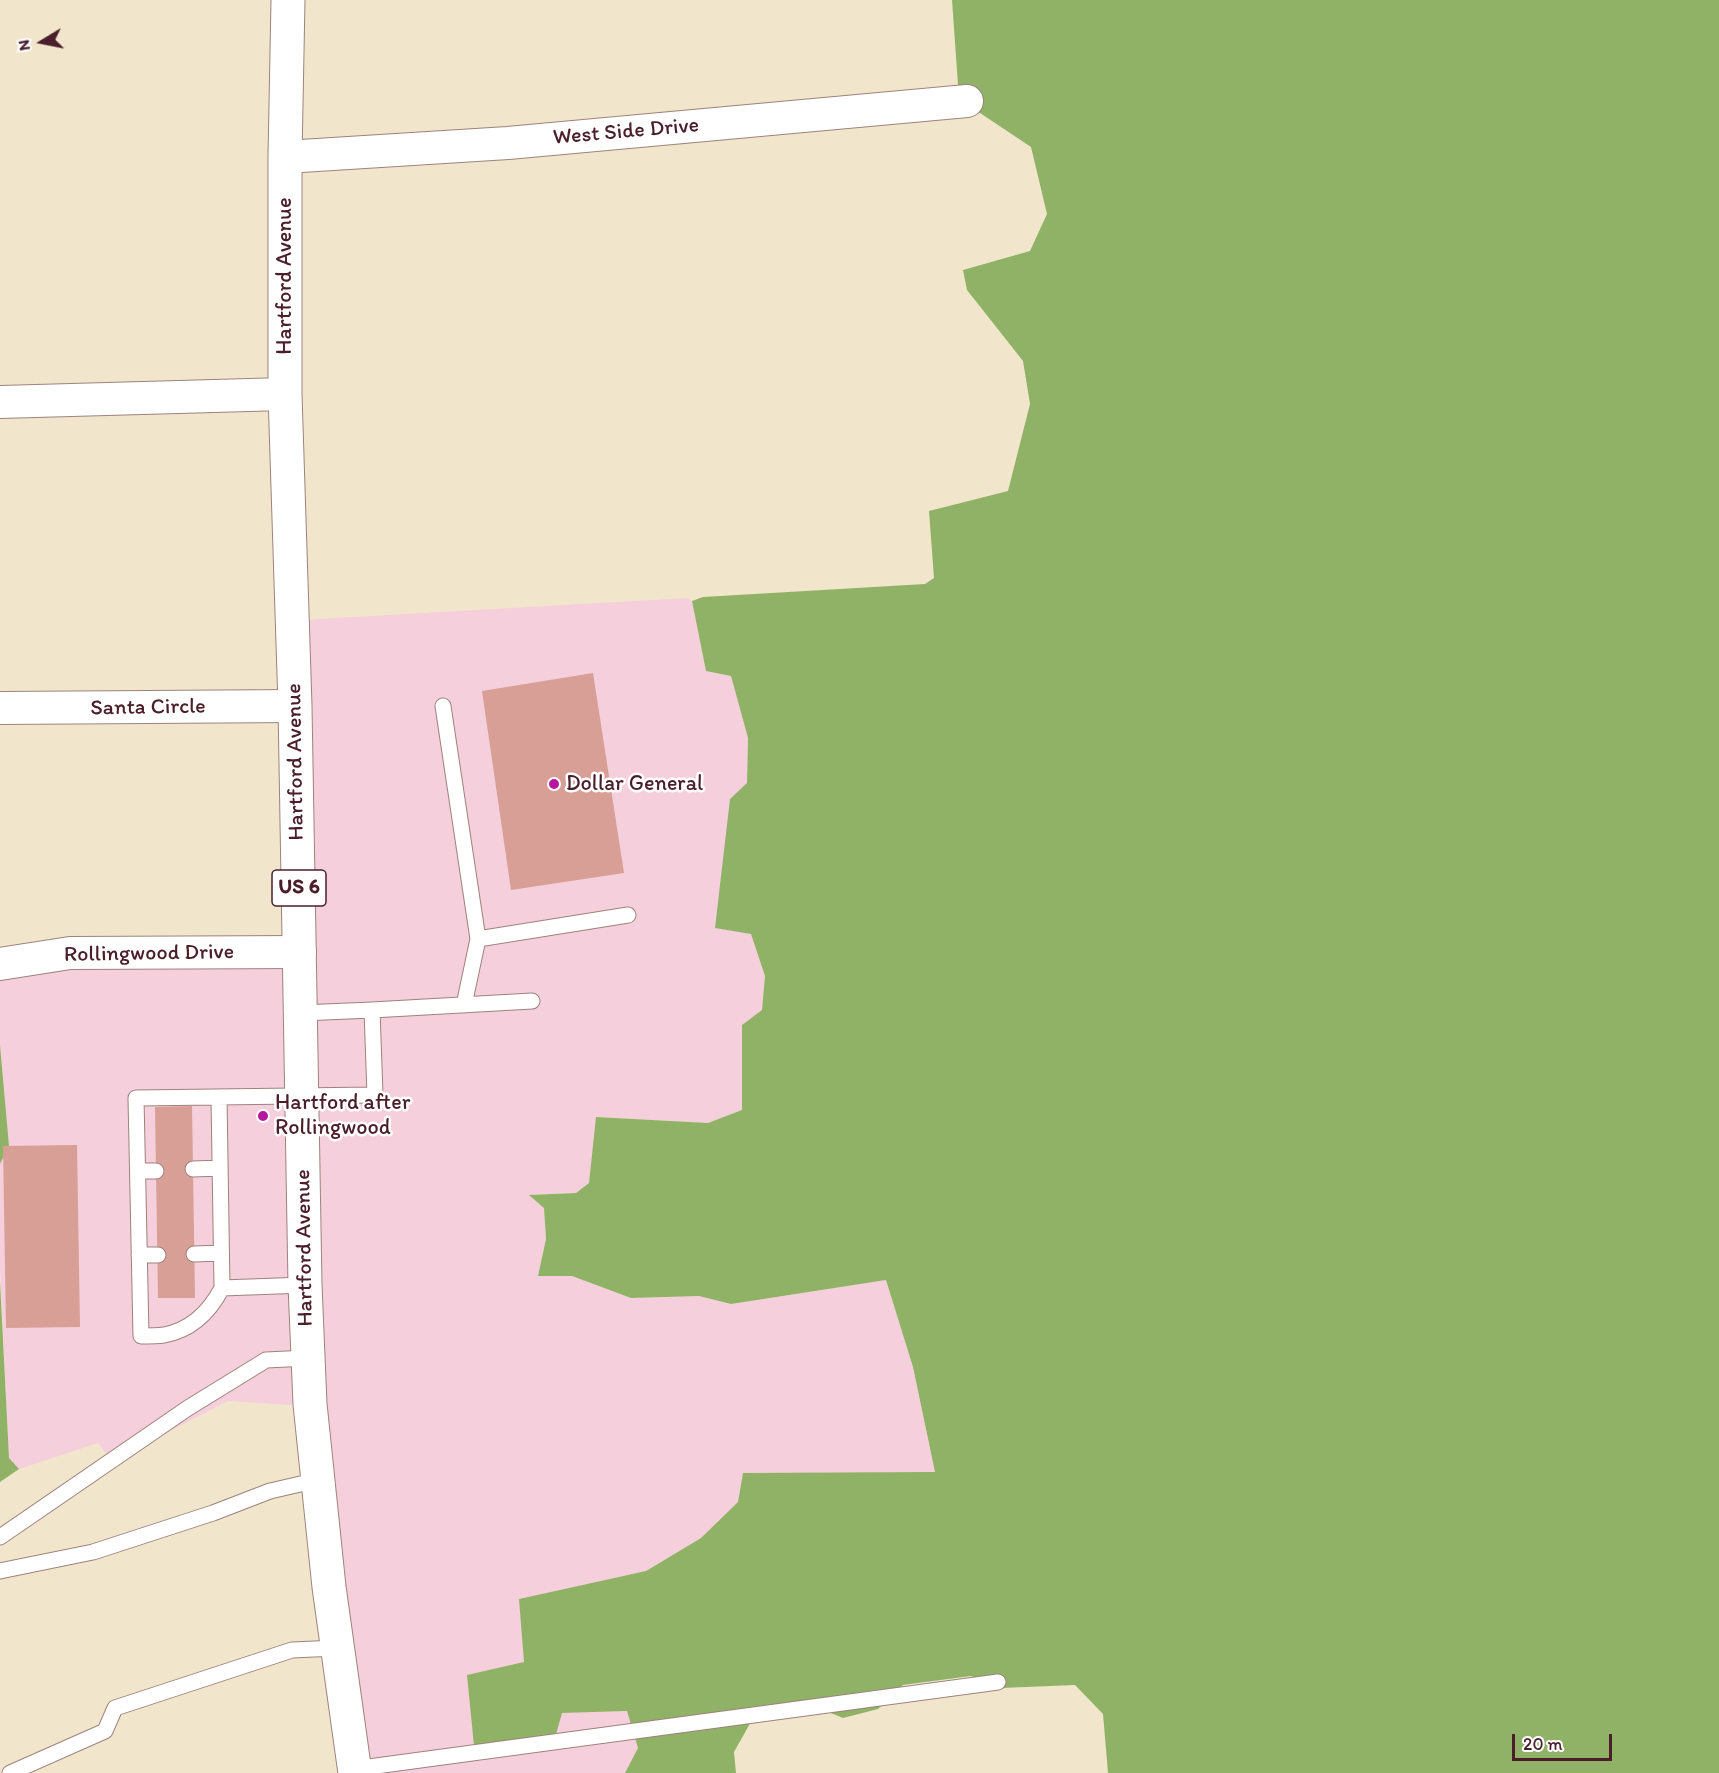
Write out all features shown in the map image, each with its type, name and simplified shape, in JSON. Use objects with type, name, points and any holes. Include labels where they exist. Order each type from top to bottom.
[{"type":"highway","name":"Hartford Avenue","points":[[288,0],[285,157],[285,394],[295,706],[305,1286],[310,1404],[329,1587],[355,1771]]},
{"type":"street","name":"West Side Drive","points":[[285,157],[508,143],[967,101]]},
{"type":"street","points":[[0,402],[285,394]]},
{"type":"street","name":"Santa Circle","points":[[0,708],[295,706]]},
{"type":"street","name":"Rollingwood Drive","points":[[0,964],[70,953],[300,952]]},
{"type":"lane","points":[[443,706],[478,939],[464,1005]]},
{"type":"lane","points":[[478,939],[628,915]]},
{"type":"lane","points":[[301,1013],[532,1001]]},
{"type":"lane","points":[[219,1097],[222,1288],[215,1302],[187,1327],[165,1335],[141,1336],[136,1098],[375,1095],[372,1010]]},
{"type":"lane","points":[[193,1169],[220,1168]]},
{"type":"lane","points":[[138,1171],[156,1171]]},
{"type":"lane","points":[[194,1254],[221,1253]]},
{"type":"lane","points":[[139,1255],[158,1255]]},
{"type":"lane","points":[[222,1288],[305,1286]]},
{"type":"lane","points":[[0,1537],[188,1408],[266,1360],[308,1358]]},
{"type":"lane","points":[[0,1571],[93,1552],[213,1513],[270,1491],[318,1480]]},
{"type":"lane","points":[[10,1773],[105,1731],[114,1708],[292,1650],[337,1648]]},
{"type":"lane","points":[[355,1771],[998,1682]]},
{"type":"shaded area","points":[[688,598],[692,601],[706,671],[731,676],[748,738],[747,783],[715,927],[751,934],[765,976],[762,1011],[742,1025],[742,1110],[708,1123],[597,1117],[589,1183],[576,1193],[530,1195],[544,1208],[546,1239],[538,1276],[572,1276],[631,1298],[699,1296],[731,1304],[886,1280],[913,1367],[935,1473],[744,1473],[738,1502],[701,1538],[646,1571],[520,1599],[562,1713],[628,1711],[638,1748],[625,1773],[366,1773],[321,1407],[228,1401],[133,1450],[109,1458],[98,1443],[19,1469],[9,1458],[0,1269],[0,1164],[9,1146],[0,1045],[0,963],[308,950],[307,621]]},
{"type":"green space","points":[[952,0],[1719,0],[1719,1773],[1108,1773],[1103,1714],[1075,1685],[1001,1688],[971,1676],[903,1685],[878,1709],[843,1718],[809,1704],[752,1720],[734,1752],[736,1773],[625,1773],[638,1748],[627,1711],[562,1713],[555,1738],[474,1746],[467,1675],[524,1662],[519,1599],[646,1571],[701,1538],[738,1502],[743,1473],[935,1472],[913,1367],[886,1280],[731,1304],[699,1296],[631,1298],[572,1276],[538,1276],[546,1239],[544,1208],[529,1195],[576,1193],[589,1183],[596,1117],[708,1123],[742,1110],[742,1025],[762,1010],[765,976],[751,934],[715,928],[730,799],[747,783],[748,738],[731,676],[706,671],[692,601],[703,597],[925,584],[934,578],[929,511],[1008,491],[1030,404],[1023,361],[967,290],[963,270],[1030,251],[1047,214],[1031,147],[959,99]]},
{"type":"green space","points":[[0,1045],[9,1146],[0,1164]]},
{"type":"green space","points":[[0,1281],[9,1458],[19,1469],[0,1482]]},
{"type":"building","points":[[593,673],[624,873],[511,890],[482,691]]},
{"type":"building","points":[[192,1106],[195,1298],[158,1298],[155,1107]]},
{"type":"building","points":[[77,1145],[80,1327],[6,1328],[3,1146]]},
{"type":"place","name":"Dollar General","points":[[554,784]]},
{"type":"place","name":"Hartford after Rollingwood","points":[[263,1116]]}]
